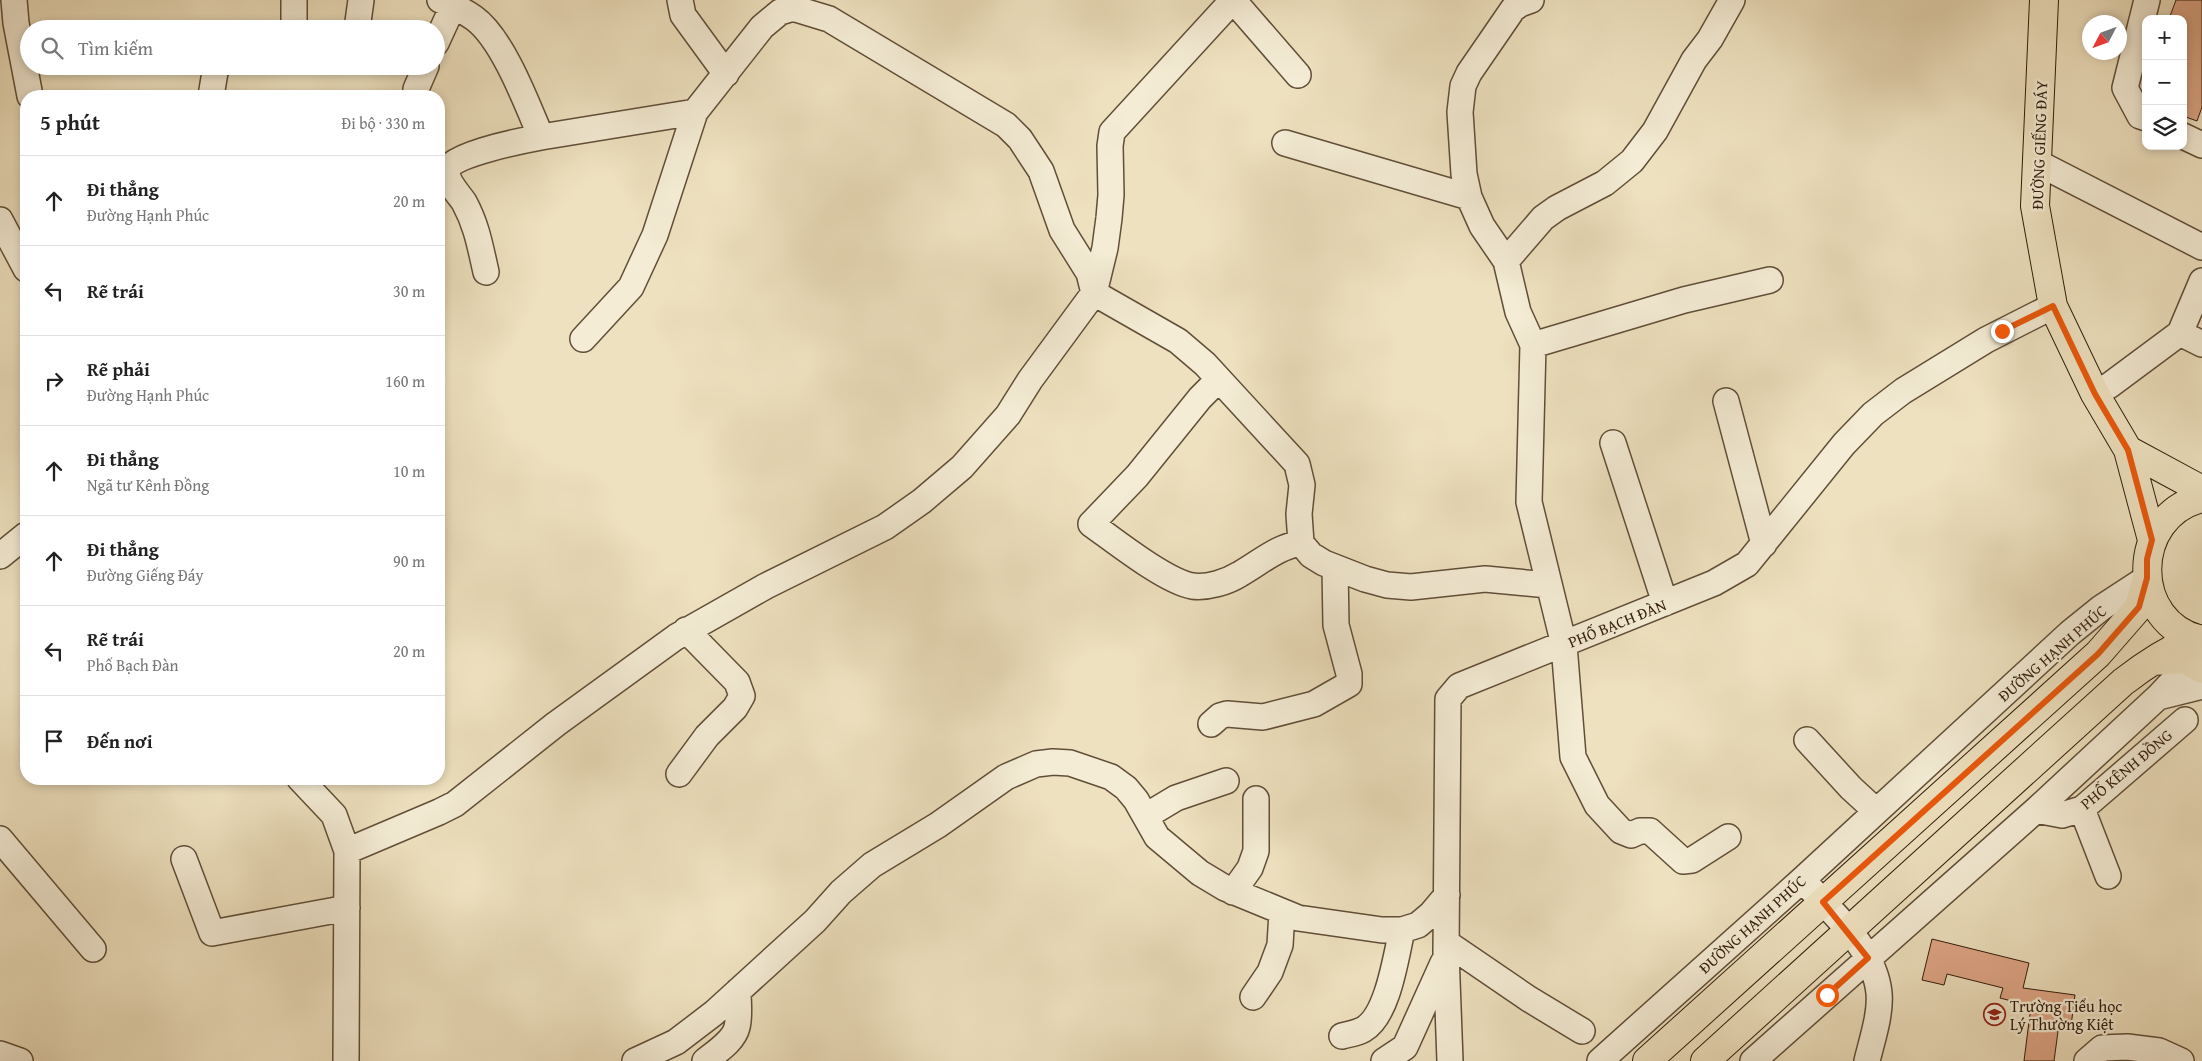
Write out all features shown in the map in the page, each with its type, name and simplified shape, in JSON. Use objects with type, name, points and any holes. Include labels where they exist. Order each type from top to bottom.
[{"type":"main road","name":"ĐƯỜNG GIẾNG ĐÁY","points":[[2044,0],[2035,206],[2053,306],[2095,394],[2128,450],[2152,540]]},
{"type":"main road","points":[[2128,450],[2202,490]]},
{"type":"main road","points":[[1706,1061],[2123,682],[2149,662],[2196,652],[2163,615],[2152,598],[2147,578],[2147,559],[2152,540],[2162,523],[2176,510],[2202,498]]},
{"type":"main road","name":"ĐƯỜNG HẠNH PHÚC","points":[[1647,1061],[2098,654],[2139,607],[2147,578]]},
{"type":"street","points":[[14,0],[20,44]]},
{"type":"street","points":[[294,0],[294,20]]},
{"type":"street","points":[[358,20],[361,0]]},
{"type":"street","points":[[680,0],[683,15],[726,74]]},
{"type":"street","points":[[347,851],[455,804],[556,724],[686,630],[807,564],[884,527],[941,486],[973,456],[1002,422],[1094,292],[1105,248],[1109,218],[1111,195],[1110,146],[1112,132],[1233,0],[1298,75]]},
{"type":"street","points":[[1531,0],[1513,9],[1469,73],[1463,86],[1460,112],[1461,146],[1469,197],[1482,226],[1506,260],[1518,312],[1533,345],[1529,502],[1564,645],[1573,757],[1596,805],[1621,831],[1631,835],[1640,831],[1650,831],[1683,861],[1692,860],[1728,838]]},
{"type":"street","points":[[1506,260],[1543,218],[1572,199],[1605,183],[1632,161],[1655,131],[1694,60],[1710,40],[1732,0]]},
{"type":"street","points":[[2142,117],[2124,88],[2147,0]]},
{"type":"street","points":[[442,20],[447,3],[475,18],[492,39],[515,77],[542,137]]},
{"type":"street","points":[[583,338],[631,287],[655,235],[695,112],[762,27],[780,12],[810,6],[1006,125],[1020,139],[1041,171],[1062,230],[1089,273],[1094,292],[1178,341],[1205,364],[1297,464],[1301,473],[1302,485],[1299,514],[1301,543],[1312,555],[1335,568],[1380,583],[1411,587],[1485,580],[1548,585]]},
{"type":"street","points":[[26,75],[29,90]]},
{"type":"street","points":[[212,90],[214,75]]},
{"type":"street","points":[[416,89],[422,75]]},
{"type":"street","points":[[486,272],[481,242],[474,222],[447,176],[448,168],[453,161],[500,146],[542,137],[695,112]]},
{"type":"street","points":[[2187,138],[2202,146]]},
{"type":"street","points":[[1285,143],[1469,197]]},
{"type":"street","points":[[2036,162],[2202,246]]},
{"type":"street","points":[[0,220],[20,258]]},
{"type":"street","points":[[1533,345],[1684,300],[1770,280]]},
{"type":"street","points":[[2095,394],[2191,338],[2202,281]]},
{"type":"street","name":"PHỐ BẠCH ĐÀN","points":[[1450,1061],[1446,948],[1448,699],[1459,686],[1714,583],[1747,564],[1844,444],[1873,414],[1904,391],[1986,340],[2053,306]]},
{"type":"street","points":[[1218,380],[1200,398],[1136,476],[1091,524],[1176,581],[1193,586],[1210,585],[1226,581],[1280,549],[1301,543]]},
{"type":"street","points":[[1726,401],[1764,544]]},
{"type":"street","points":[[1613,443],[1665,603]]},
{"type":"street","points":[[0,556],[20,540]]},
{"type":"street","points":[[1211,724],[1220,716],[1227,714],[1263,717],[1314,704],[1349,684],[1349,674],[1336,624],[1335,568]]},
{"type":"street","name":"ĐƯỜNG HẠNH PHÚC","points":[[1600,1061],[1802,880],[2070,633],[2101,608],[2147,578]]},
{"type":"street","points":[[679,774],[707,736],[735,708],[742,696],[737,682],[686,630]]},
{"type":"street","points":[[1753,1061],[2036,810],[2158,697],[2196,652]]},
{"type":"street","points":[[2158,697],[2202,686]]},
{"type":"street","name":"PHỐ KÊNH ĐỒNG","points":[[2036,810],[2062,815],[2082,809],[2185,720]]},
{"type":"street","points":[[1807,740],[1851,788],[1876,811]]},
{"type":"street","points":[[636,1061],[666,1048],[681,1038],[738,991],[815,921],[859,875],[938,825],[992,786],[1022,769],[1036,764],[1070,763],[1112,777],[1126,788],[1146,816],[1158,838],[1200,873],[1233,892],[1298,918],[1382,930],[1402,930],[1418,925],[1431,914],[1447,895]]},
{"type":"street","points":[[1146,816],[1176,798],[1226,780]]},
{"type":"street","points":[[306,785],[334,815],[347,851],[346,1061]]},
{"type":"street","points":[[1233,892],[1250,868],[1256,851],[1256,799]]},
{"type":"street","points":[[2082,809],[2108,876]]},
{"type":"street","points":[[0,839],[93,949]]},
{"type":"street","points":[[184,859],[212,933],[347,908]]},
{"type":"street","points":[[1802,880],[1848,931],[1874,968],[1879,994],[1877,1015],[1867,1061]]},
{"type":"street","points":[[1253,997],[1270,972],[1280,945],[1282,912]]},
{"type":"street","points":[[1342,1036],[1364,1029],[1374,1019],[1386,996],[1402,930]]},
{"type":"street","points":[[1384,1061],[1406,1047],[1434,985],[1446,948],[1582,1031]]},
{"type":"street","points":[[705,1061],[722,1048],[738,1026],[738,991]]},
{"type":"street","points":[[2087,1061],[2102,1048],[2127,1047],[2158,1051],[2181,1061]]},
{"type":"street","points":[[0,1054],[20,1061]]},
{"type":"building","points":[[2176,0],[2202,0],[2202,107],[2197,121],[2187,117],[2187,15],[2170,15]]},
{"type":"building","points":[[1932,939],[2029,963],[2023,988],[2075,995],[2071,1026],[2059,1024],[2054,1061],[2024,1061],[2031,1006],[2000,998],[2003,988],[1947,974],[1944,985],[1922,980]]},
{"type":"place","name":"Trường Tiểu học Lý Thường Kiệt","points":[[1994,1015]]},
{"type":"route","points":[[1827,995],[1868,958],[1823,902],[2098,654],[2139,607],[2147,578],[2147,559],[2152,540],[2128,450],[2095,394],[2053,306],[2035,313],[2002,331]]}]
